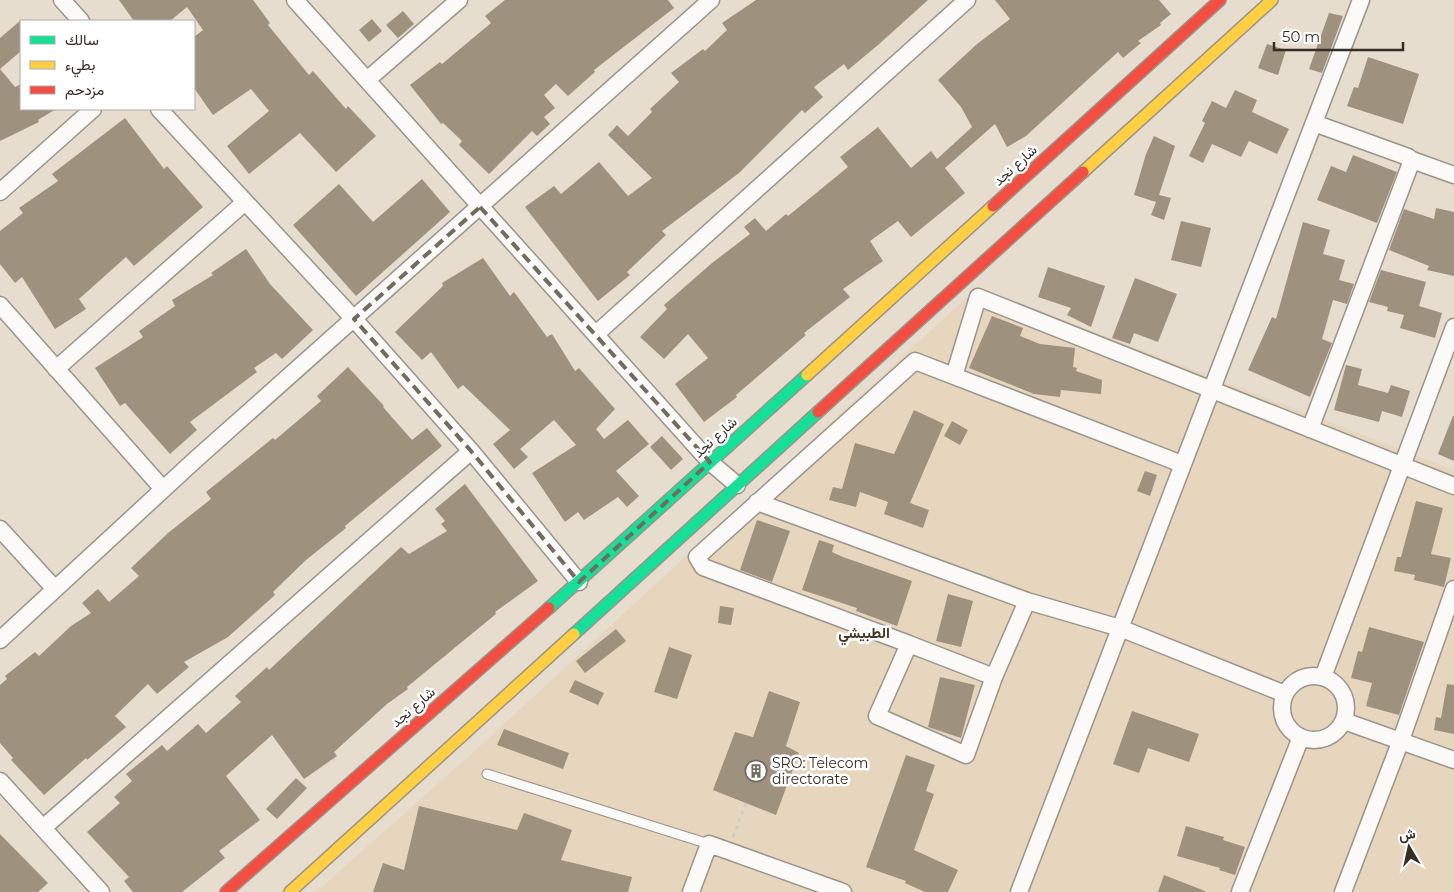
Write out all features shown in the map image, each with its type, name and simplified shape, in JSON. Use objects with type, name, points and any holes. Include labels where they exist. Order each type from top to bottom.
[{"type":"street","points":[[62,0],[80,20]]},
{"type":"street","points":[[295,0],[710,462],[737,486]]},
{"type":"street","points":[[366,80],[459,0]]},
{"type":"street","points":[[0,640],[163,489],[711,0]]},
{"type":"street","points":[[596,334],[967,0]]},
{"type":"street","name":"شارع نجد","points":[[226,892],[579,582],[1220,0]]},
{"type":"street","points":[[290,892],[1272,0]]},
{"type":"street","points":[[1019,892],[1362,0]]},
{"type":"street","points":[[0,192],[92,110]]},
{"type":"street","points":[[159,110],[354,319],[471,451],[579,582]]},
{"type":"street","points":[[1314,123],[1454,175]]},
{"type":"street","points":[[1310,428],[1412,160]]},
{"type":"street","points":[[56,369],[245,202]]},
{"type":"street","points":[[954,376],[978,297],[1454,486]]},
{"type":"street","points":[[0,305],[163,489]]},
{"type":"street","points":[[1323,677],[1454,327]]},
{"type":"street","points":[[994,677],[703,567],[697,557],[914,361],[1182,464]]},
{"type":"street","points":[[43,828],[471,451]]},
{"type":"street","points":[[757,502],[1027,601],[1120,628],[1285,694]]},
{"type":"street","points":[[0,529],[55,589]]},
{"type":"street","points":[[1343,892],[1401,740],[1454,589]]},
{"type":"street","points":[[909,644],[877,716],[966,755],[994,677],[1027,601]]},
{"type":"street","points":[[1314,676],[1323,677],[1339,686],[1344,694],[1347,712],[1344,721],[1332,735],[1324,738],[1315,740],[1301,737],[1290,729],[1285,721],[1282,704],[1285,694],[1297,681],[1314,676]]},
{"type":"street","points":[[1344,721],[1454,760]]},
{"type":"street","points":[[1240,892],[1301,737]]},
{"type":"street","points":[[0,781],[101,892]]},
{"type":"street","points":[[691,892],[709,844],[843,892]]},
{"type":"lane","points":[[487,774],[709,844]]},
{"type":"path","points":[[728,851],[746,802]]},
{"type":"highlighted area","points":[[480,207],[710,462],[579,582],[471,451],[354,319]]},
{"type":"shaded area","points":[[978,287],[1454,470],[1454,892],[316,892],[469,756]]},
{"type":"building","points":[[119,0],[253,0],[270,23],[268,25],[309,75],[313,71],[346,109],[348,106],[376,136],[336,172],[300,133],[249,174],[227,146],[269,111],[251,89],[213,115],[195,89],[195,36],[203,30],[187,7],[171,20],[133,20]]},
{"type":"building","points":[[505,0],[668,0],[674,8],[594,70],[595,72],[568,96],[556,84],[544,95],[555,108],[544,117],[550,124],[537,136],[532,131],[489,174],[459,145],[462,141],[443,123],[441,124],[410,85],[440,62],[442,64],[491,23],[485,16]]},
{"type":"building","points":[[756,0],[928,0],[848,70],[844,64],[814,87],[823,97],[805,113],[802,110],[739,173],[662,231],[666,235],[627,272],[630,275],[598,301],[525,207],[554,186],[561,194],[599,162],[628,196],[652,178],[608,135],[617,125],[628,136],[652,112],[650,109],[679,82],[671,73],[703,49],[705,51],[727,30],[722,23]]},
{"type":"building","points":[[995,0],[1159,0],[1171,14],[1160,23],[1161,25],[1138,41],[1141,43],[1123,58],[1118,52],[1026,136],[1007,147],[995,124],[945,168],[965,193],[911,237],[898,221],[870,241],[883,261],[843,289],[850,297],[804,333],[806,335],[736,395],[737,397],[704,422],[675,384],[708,358],[688,334],[664,359],[640,337],[667,309],[664,305],[712,263],[750,234],[744,227],[755,218],[766,231],[786,214],[788,216],[848,167],[840,157],[878,127],[911,168],[931,151],[937,159],[972,127],[961,107],[938,80],[977,44],[1010,19]]},
{"type":"building","points":[[403,11],[414,24],[398,38],[386,25]]},
{"type":"building","points":[[1329,13],[1343,16],[1322,73],[1309,69]]},
{"type":"building","points":[[372,19],[382,31],[369,42],[359,30]]},
{"type":"building","points":[[20,21],[20,52],[0,69],[0,38]]},
{"type":"building","points":[[1267,44],[1286,50],[1278,75],[1258,68]]},
{"type":"building","points":[[1368,57],[1419,74],[1403,124],[1347,106],[1354,87],[1358,88]]},
{"type":"building","points":[[0,69],[15,87],[20,84],[20,110],[54,110],[38,120],[39,122],[0,141]]},
{"type":"building","points":[[1235,90],[1257,100],[1252,112],[1289,129],[1277,154],[1249,141],[1241,157],[1212,144],[1203,163],[1189,156],[1205,123],[1202,121],[1212,101],[1226,108]]},
{"type":"building","points":[[125,118],[164,169],[167,166],[203,207],[134,266],[126,257],[79,299],[86,309],[55,329],[22,277],[15,283],[0,264],[0,231],[23,213],[19,208],[58,181],[52,174]]},
{"type":"building","points":[[1154,136],[1175,146],[1159,195],[1171,198],[1164,220],[1151,215],[1156,202],[1134,195],[1146,154]]},
{"type":"building","points":[[1353,155],[1397,172],[1377,223],[1317,200],[1331,166],[1346,172]]},
{"type":"building","points":[[422,179],[450,212],[356,296],[293,225],[339,184],[373,222]]},
{"type":"building","points":[[1436,208],[1454,212],[1454,276],[1427,270],[1429,266],[1389,250],[1404,209],[1434,219]]},
{"type":"building","points":[[1181,221],[1211,228],[1201,267],[1171,260]]},
{"type":"building","points":[[1303,222],[1330,230],[1323,254],[1345,260],[1339,280],[1354,284],[1347,304],[1333,300],[1322,339],[1332,343],[1310,397],[1248,370],[1272,317],[1276,319]]},
{"type":"building","points":[[246,249],[270,284],[313,330],[282,359],[276,353],[254,368],[257,372],[190,422],[197,430],[170,454],[125,403],[120,406],[95,368],[143,337],[139,331],[175,306],[172,300],[213,275],[211,273]]},
{"type":"building","points":[[483,258],[510,296],[514,292],[547,337],[552,334],[575,371],[579,368],[615,409],[596,429],[604,439],[628,420],[649,444],[616,471],[639,496],[627,507],[618,497],[584,520],[578,512],[565,522],[532,473],[576,445],[554,420],[520,449],[528,457],[514,469],[493,444],[510,430],[463,385],[458,389],[431,352],[422,360],[395,332],[443,286],[442,283]]},
{"type":"building","points":[[1048,267],[1105,286],[1091,327],[1067,315],[1071,308],[1038,297]]},
{"type":"building","points":[[1381,270],[1426,282],[1419,306],[1442,313],[1435,338],[1400,328],[1404,315],[1387,311],[1388,307],[1369,302]]},
{"type":"building","points":[[1135,278],[1177,294],[1158,342],[1134,333],[1130,344],[1112,338]]},
{"type":"building","points":[[992,316],[1023,328],[1020,336],[1040,344],[1075,348],[1073,367],[1077,368],[1076,371],[1102,380],[1101,394],[1061,390],[1060,397],[1034,394],[969,368]]},
{"type":"building","points":[[1346,365],[1362,369],[1358,385],[1388,393],[1391,385],[1410,391],[1402,417],[1382,411],[1379,422],[1334,410]]},
{"type":"building","points":[[348,367],[412,440],[427,428],[442,446],[306,560],[273,592],[275,595],[228,637],[184,662],[189,667],[157,694],[148,684],[115,716],[126,727],[87,760],[86,758],[44,795],[11,760],[13,758],[0,743],[0,685],[7,679],[5,676],[35,652],[39,656],[71,626],[91,613],[82,603],[98,589],[109,602],[139,576],[131,568],[168,533],[211,499],[206,492],[273,438],[275,440],[321,401],[317,396]]},
{"type":"building","points":[[914,410],[944,424],[910,503],[929,510],[923,528],[884,514],[888,502],[860,492],[856,507],[829,500],[833,487],[842,489],[855,443],[894,454]]},
{"type":"building","points":[[1454,416],[1454,461],[1438,454]]},
{"type":"building","points":[[952,421],[968,430],[960,445],[944,436]]},
{"type":"building","points":[[662,436],[683,459],[671,470],[650,447]]},
{"type":"building","points":[[1145,471],[1157,475],[1150,496],[1137,491]]},
{"type":"building","points":[[465,484],[538,581],[495,612],[496,614],[407,687],[408,689],[387,704],[334,752],[337,756],[304,779],[272,735],[226,776],[260,820],[219,851],[225,858],[182,892],[133,892],[124,881],[129,877],[87,832],[120,803],[114,797],[132,781],[126,774],[162,745],[167,751],[198,724],[206,733],[241,702],[235,696],[267,667],[269,670],[401,547],[409,554],[447,531],[441,524],[445,521],[435,509]]},
{"type":"building","points":[[1416,501],[1443,508],[1431,554],[1451,558],[1444,587],[1414,580],[1415,575],[1394,571],[1397,557],[1401,557]]},
{"type":"building","points":[[757,520],[790,531],[772,582],[740,570]]},
{"type":"building","points":[[819,540],[834,545],[832,552],[843,557],[912,581],[897,626],[856,611],[857,608],[802,590]]},
{"type":"building","points":[[948,594],[973,601],[961,647],[936,641]]},
{"type":"building","points":[[720,606],[734,608],[731,625],[718,623]]},
{"type":"building","points":[[1369,627],[1424,642],[1399,715],[1366,706],[1372,683],[1351,678],[1358,651],[1362,652]]},
{"type":"building","points":[[616,629],[626,641],[585,673],[576,661]]},
{"type":"building","points":[[669,647],[692,655],[677,699],[654,692]]},
{"type":"building","points":[[940,677],[975,685],[961,738],[928,727]]},
{"type":"building","points":[[575,680],[604,693],[598,705],[569,692]]},
{"type":"building","points":[[1447,684],[1454,685],[1454,734],[1434,730],[1436,717],[1441,718]]},
{"type":"building","name":"SRO: Telecom directorate","points":[[769,691],[800,702],[786,746],[799,753],[776,815],[713,790],[735,732],[753,737]]},
{"type":"building","points":[[1132,711],[1199,734],[1189,762],[1148,748],[1139,773],[1113,764]]},
{"type":"building","points":[[504,729],[569,753],[563,769],[497,745]]},
{"type":"building","points":[[906,755],[935,765],[926,791],[934,794],[914,850],[958,870],[948,892],[925,892],[905,883],[906,881],[866,867]]},
{"type":"building","points":[[296,778],[307,788],[277,819],[266,809]]},
{"type":"building","points":[[419,806],[517,830],[524,813],[572,830],[561,860],[632,877],[628,892],[373,892],[383,863],[404,870]]},
{"type":"building","points":[[1186,826],[1224,837],[1223,840],[1245,847],[1235,875],[1219,870],[1220,868],[1177,856]]},
{"type":"building","points":[[0,834],[48,883],[38,892],[0,892]]},
{"type":"building","points":[[1164,875],[1205,891],[1205,892],[1158,892]]},
{"type":"traffic: fast","points":[[549,608],[807,375]]},
{"type":"traffic: fast","points":[[574,634],[818,412]]},
{"type":"traffic: slow","points":[[1083,172],[1272,0]]},
{"type":"traffic: slow","points":[[807,375],[993,206]]},
{"type":"traffic: slow","points":[[290,892],[574,634]]},
{"type":"traffic: jam","points":[[993,206],[1220,0]]},
{"type":"traffic: jam","points":[[818,412],[1083,172]]},
{"type":"traffic: jam","points":[[226,892],[549,608]]},
{"type":"place","name":"SRO: Telecom directorate","points":[[756,771]]},
{"type":"district","name":"الطبيشي","points":[[864,632]]}]
